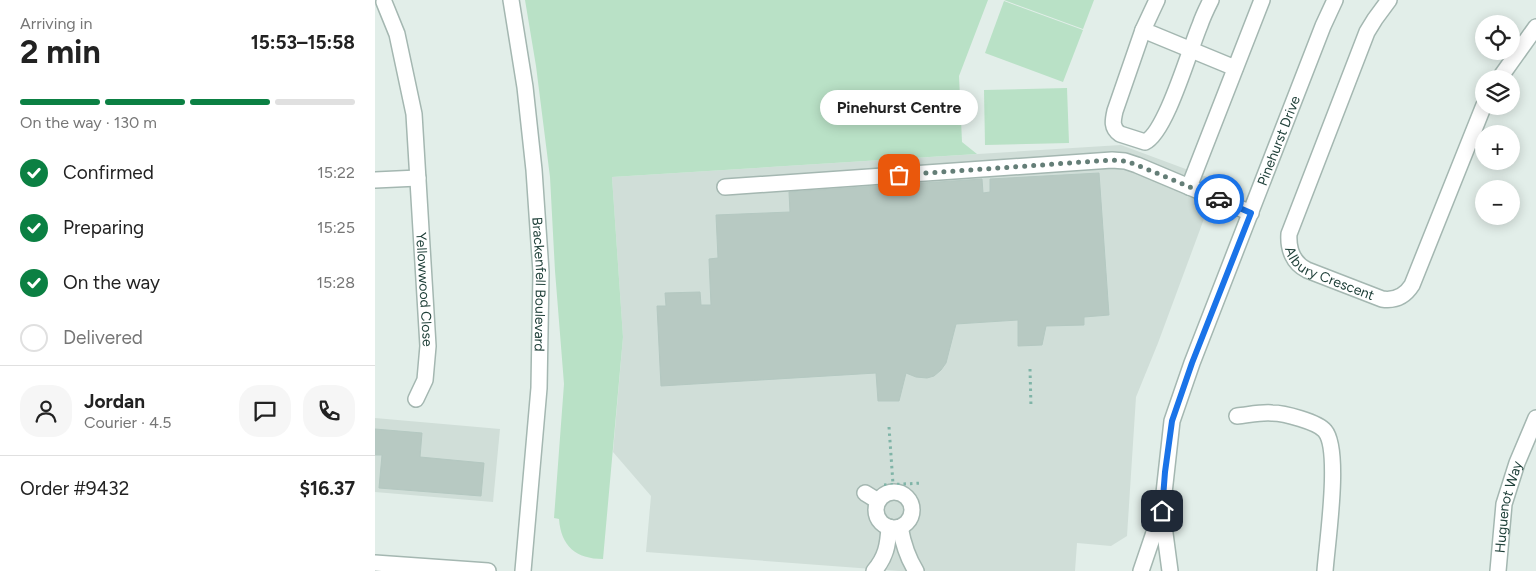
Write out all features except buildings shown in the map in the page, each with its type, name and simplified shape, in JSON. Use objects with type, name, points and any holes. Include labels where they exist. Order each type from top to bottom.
[{"type":"street","name":"Brackenfell Boulevard","points":[[511,0],[525,87],[541,272],[539,388],[523,571]]},
{"type":"street","points":[[1157,0],[1143,30],[1113,119],[1114,128],[1120,134],[1145,142],[1151,138],[1163,118],[1191,50],[1199,25],[1211,0]]},
{"type":"street","points":[[1189,187],[1262,0]]},
{"type":"street","name":"Pinehurst Drive","points":[[1170,571],[1162,511],[1172,421],[1192,363],[1323,26],[1335,0]]},
{"type":"street","name":"Albury Crescent","points":[[1389,0],[1367,32],[1289,234],[1289,248],[1296,262],[1307,270],[1382,299],[1395,299],[1409,290],[1480,115]]},
{"type":"street","name":"Yellowwood Close","points":[[384,2],[397,34],[414,114],[428,346],[425,380],[415,399]]},
{"type":"street","points":[[1505,70],[1536,27]]},
{"type":"street","points":[[1143,30],[1235,68]]},
{"type":"street","points":[[725,187],[1112,160],[1125,161],[1137,165],[1251,213]]},
{"type":"street","points":[[375,171],[418,174]]},
{"type":"street","points":[[375,180],[418,174]]},
{"type":"street","points":[[1237,416],[1272,413],[1319,426],[1327,433],[1332,448],[1334,466],[1325,571]]},
{"type":"street","name":"Huguenot Way","points":[[1497,571],[1504,504],[1517,462],[1533,436],[1536,418]]},
{"type":"street","points":[[893,492],[916,499],[908,522],[895,527],[883,524],[877,514],[878,501],[887,493],[893,492]]},
{"type":"street","points":[[865,494],[878,501]]},
{"type":"street","name":"Pinehurst Drive","points":[[1141,571],[1162,511]]},
{"type":"street","points":[[874,571],[885,556],[895,527]]},
{"type":"street","points":[[895,527],[909,560],[916,571]]},
{"type":"street","points":[[375,563],[489,571]]},
{"type":"path","points":[[1030,368],[1031,407]]},
{"type":"path","points":[[889,427],[893,484]]},
{"type":"path","points":[[883,485],[921,483]]},
{"type":"shaded area","points":[[1121,145],[1218,181],[1136,397],[1127,536],[1111,546],[1077,543],[1075,571],[899,571],[646,552],[651,496],[613,452],[623,337],[612,177]]},
{"type":"shaded area","points":[[375,418],[500,429],[493,502],[375,492]]},
{"type":"green space","points":[[525,0],[988,0],[959,76],[962,142],[977,154],[612,177],[623,337],[603,559],[585,557],[572,549],[563,537],[559,519],[554,518],[564,384],[550,177],[536,66]]},
{"type":"green space","points":[[1004,0],[1094,0],[1083,29]]},
{"type":"green space","points":[[1004,1],[1083,30],[1063,82],[985,53]]},
{"type":"green space","points":[[1067,88],[1069,143],[985,145],[984,90]]},
{"type":"way so far","points":[[899,175],[1112,160],[1125,161],[1137,165],[1219,199]]},
{"type":"place","name":"Pinehurst Centre","points":[[899,175]]},
{"type":"route","points":[[1162,511],[1172,421],[1192,363],[1251,213],[1219,199]]}]
